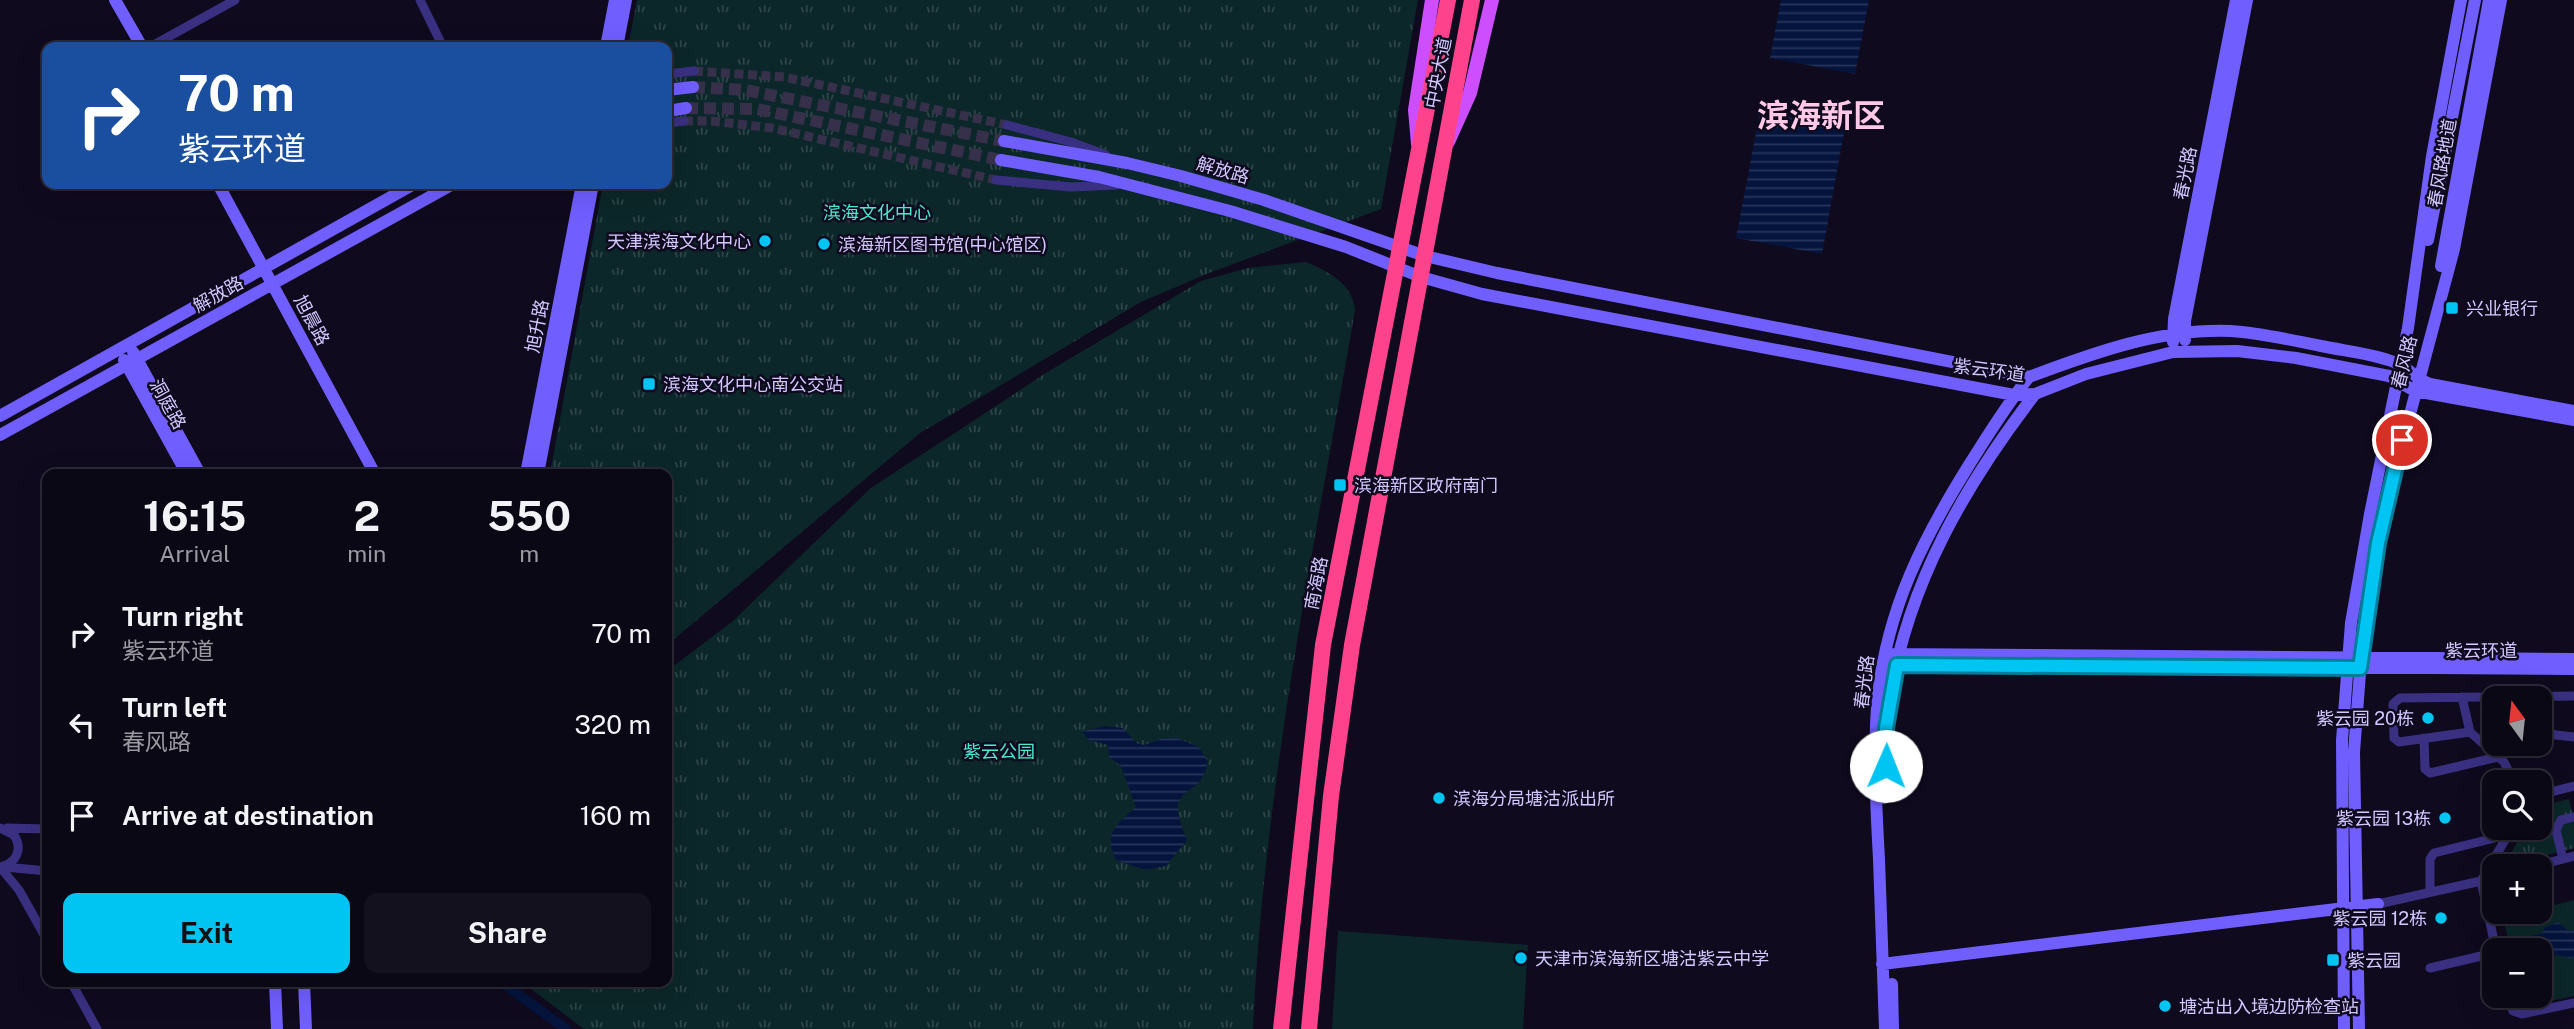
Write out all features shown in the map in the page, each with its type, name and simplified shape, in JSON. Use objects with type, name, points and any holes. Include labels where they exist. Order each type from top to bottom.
[{"type":"highway","name":"中央大道","points":[[1418,148],[1448,0]]},
{"type":"highway","name":"中央大道","points":[[1443,152],[1472,0]]},
{"type":"highway","name":"南海路","points":[[1281,1029],[1323,645],[1418,148]]},
{"type":"highway","points":[[1309,1029],[1329,809],[1352,645],[1443,152]]},
{"type":"main road","points":[[1418,148],[1415,110],[1432,0]]},
{"type":"main road","points":[[1443,152],[1470,93],[1492,0]]},
{"type":"street","points":[[116,0],[139,42]]},
{"type":"street","points":[[159,42],[235,0]]},
{"type":"street","points":[[421,0],[441,42]]},
{"type":"street","points":[[607,42],[615,0]]},
{"type":"street","points":[[618,42],[626,0]]},
{"type":"street","name":"春光路","points":[[2179,352],[2179,334],[2236,0]]},
{"type":"street","name":"春光路","points":[[2179,334],[2185,321],[2247,0]]},
{"type":"street","name":"春风路","points":[[2355,665],[2361,560],[2408,328],[2432,156],[2461,0]]},
{"type":"street","name":"春风路地道","points":[[2408,328],[2422,270],[2475,0]]},
{"type":"street","name":"春风路地道","points":[[2430,332],[2489,0]]},
{"type":"street","name":"春风路","points":[[2344,1029],[2354,752],[2352,686],[2355,665],[2378,543],[2409,413],[2454,249],[2501,0]]},
{"type":"street","points":[[672,73],[694,71]]},
{"type":"street","points":[[672,89],[693,87]]},
{"type":"street","points":[[672,112],[685,115]]},
{"type":"street","points":[[672,121],[685,115]]},
{"type":"street","points":[[1007,125],[1071,142],[1127,163]]},
{"type":"street","name":"解放路","points":[[1004,141],[1127,163],[1264,200],[1425,256]]},
{"type":"street","points":[[1001,160],[1077,172],[1289,228],[1346,247],[1395,269]]},
{"type":"street","points":[[996,180],[1071,187],[1126,184]]},
{"type":"street","name":"旭晨路","points":[[221,189],[372,469]]},
{"type":"street","name":"解放路","points":[[0,416],[405,189]]},
{"type":"street","name":"解放路","points":[[0,435],[444,189]]},
{"type":"street","name":"旭升路","points":[[527,469],[580,189]]},
{"type":"street","name":"旭升路","points":[[539,469],[592,189]]},
{"type":"street","name":"紫云环道","points":[[1425,256],[1648,304],[2029,377],[2101,350],[2179,334],[2233,331],[2379,358],[2401,365],[2417,385]]},
{"type":"street","name":"紫云环道","points":[[1395,269],[1482,294],[2014,395],[2035,394],[2086,374],[2179,352],[2261,353],[2389,376],[2445,392],[2574,420]]},
{"type":"street","name":"洞庭路","points":[[124,348],[185,469]]},
{"type":"street","points":[[2409,413],[2424,398],[2445,392],[2428,373],[2425,364],[2426,349]]},
{"type":"street","points":[[132,362],[197,469]]},
{"type":"street","name":"春光路","points":[[1891,660],[1904,584],[1920,548],[2014,395],[2029,377]]},
{"type":"street","name":"紫云环道","points":[[2445,392],[2574,411]]},
{"type":"street","name":"春光路","points":[[1893,1029],[1876,765],[1878,695],[1935,549],[2011,425],[2035,394]]},
{"type":"street","name":"紫云环道","points":[[1891,660],[2355,665],[2574,659]]},
{"type":"street","points":[[2352,686],[2383,663]]},
{"type":"street","name":"紫云环道","points":[[2383,663],[2574,668]]},
{"type":"street","points":[[2470,732],[2399,742],[2394,738],[2393,704],[2400,698],[2574,696]]},
{"type":"street","points":[[2462,697],[2470,732],[2482,743]]},
{"type":"street","points":[[2552,734],[2574,737]]},
{"type":"street","points":[[2424,738],[2426,769],[2430,773],[2498,757],[2508,770]]},
{"type":"street","points":[[2552,792],[2574,786]]},
{"type":"street","points":[[2563,859],[2556,830],[2561,820],[2574,817]]},
{"type":"street","points":[[0,828],[42,829]]},
{"type":"street","points":[[0,828],[14,835],[19,846],[16,858],[0,867]]},
{"type":"street","points":[[2430,892],[2430,859],[2434,853],[2482,839]]},
{"type":"street","points":[[2492,938],[2481,881],[2505,840]]},
{"type":"street","points":[[2552,862],[2574,856]]},
{"type":"street","points":[[0,867],[42,871]]},
{"type":"street","points":[[0,867],[19,890],[42,931]]},
{"type":"street","points":[[1887,964],[2349,909],[2481,881]]},
{"type":"street","name":"春风路","points":[[2349,909],[2359,1029]]},
{"type":"street","points":[[2430,968],[2482,955]]},
{"type":"street","name":"春光路","points":[[1885,1029],[1887,964]]},
{"type":"street","points":[[74,987],[97,1029]]},
{"type":"street","points":[[275,987],[277,1029]]},
{"type":"street","points":[[304,987],[306,1029]]},
{"type":"street","points":[[2511,1008],[2512,1011],[2522,1014],[2574,1003]]},
{"type":"street","points":[[2534,1008],[2535,1012]]},
{"type":"green space","name":"滨海文化中心","points":[[637,0],[1418,0],[1381,209],[1209,273],[1141,302],[920,433],[672,641],[672,469],[551,469],[602,189],[672,189],[672,42],[629,42]]},
{"type":"green space","name":"紫云公园","points":[[1306,262],[1338,280],[1349,293],[1355,310],[1279,758],[1259,938],[1253,1029],[584,1029],[529,987],[672,987],[672,667],[733,621],[871,488],[1049,371],[1201,281],[1248,268]]},
{"type":"green space","points":[[2569,799],[2574,819],[2574,848],[2551,854],[2511,854],[2518,840],[2552,840],[2552,804]]},
{"type":"green space","points":[[2574,900],[2574,996],[2552,1001],[2552,938],[2508,938],[2504,924],[2552,924],[2552,906]]},
{"type":"green space","points":[[1338,931],[1528,945],[1523,1029],[1332,1029]]},
{"type":"water","points":[[1781,0],[1869,0],[1855,74],[1770,58]]},
{"type":"water","points":[[1760,112],[1845,127],[1822,254],[1736,238]]},
{"type":"water","points":[[1104,726],[1123,728],[1136,743],[1144,745],[1161,739],[1177,738],[1199,747],[1208,762],[1197,784],[1180,800],[1180,821],[1187,840],[1166,866],[1145,870],[1116,860],[1112,851],[1114,830],[1136,807],[1121,766],[1109,757],[1108,745],[1089,740],[1082,732]]},
{"type":"water","points":[[2558,922],[2567,930],[2574,930],[2572,959],[2558,955],[2552,957],[2552,938],[2529,938],[2543,933],[2544,928]]},
{"type":"waterway","points":[[508,987],[566,1029]]},
{"type":"tunnel","points":[[694,71],[784,77],[1007,125]]},
{"type":"tunnel","points":[[693,87],[745,90],[1004,141]]},
{"type":"tunnel","points":[[686,108],[757,109],[1001,160]]},
{"type":"tunnel","points":[[684,121],[712,121],[772,128],[996,180]]},
{"type":"place","name":"天津滨海文化中心","points":[[765,241]]},
{"type":"place","name":"滨海新区图书馆(中心馆区)","points":[[824,244]]},
{"type":"place","name":"兴业银行","points":[[2452,308]]},
{"type":"place","name":"滨海文化中心南公交站","points":[[649,384]]},
{"type":"place","name":"滨海新区政府南门","points":[[1340,485]]},
{"type":"place","name":"紫云园 20栋","points":[[2428,718]]},
{"type":"place","name":"滨海分局塘沽派出所","points":[[1439,798]]},
{"type":"place","name":"紫云园 13栋","points":[[2445,818]]},
{"type":"place","name":"紫云园 12栋","points":[[2441,918]]},
{"type":"place","name":"天津市滨海新区塘沽紫云中学","points":[[1521,958]]},
{"type":"place","name":"紫云园","points":[[2333,960]]},
{"type":"place","name":"塘沽出入境边防检查站","points":[[2165,1006]]},
{"type":"district","name":"滨海新区","points":[[1821,115]]},
{"type":"route","points":[[1886,766],[1886,728],[1897,665],[2360,668],[2378,543],[2402,440]]}]
